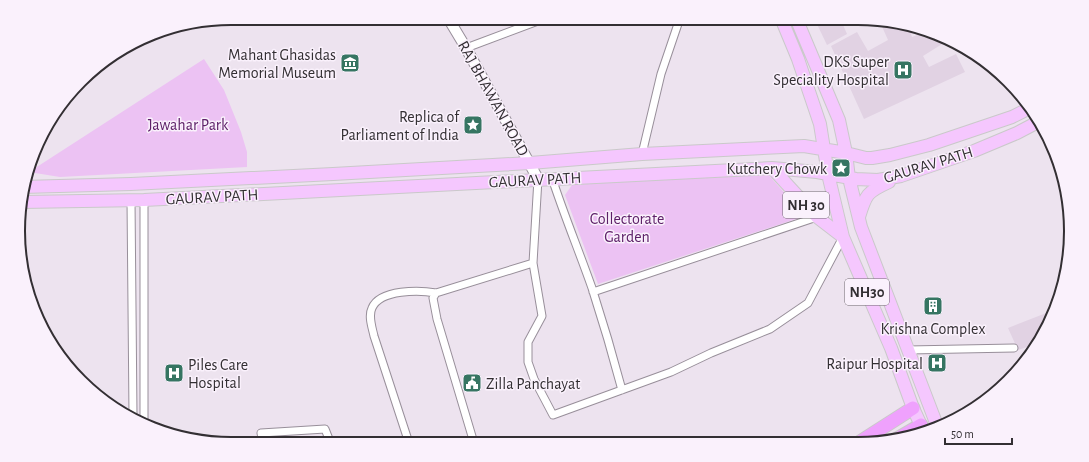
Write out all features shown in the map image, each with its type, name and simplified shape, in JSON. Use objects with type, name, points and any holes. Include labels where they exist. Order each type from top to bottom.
[{"type":"highway","points":[[868,437],[913,408]]},
{"type":"main road","name":"RAJ BHAWAN ROAD","points":[[452,25],[538,179]]},
{"type":"main road","name":"NH30","points":[[783,25],[800,67],[820,124],[828,174],[843,237],[890,348],[921,427]]},
{"type":"main road","name":"NH30","points":[[799,25],[839,120],[846,153],[849,178],[861,226],[936,422]]},
{"type":"main road","points":[[30,187],[131,184],[530,163],[642,154],[807,146],[866,158],[890,155],[929,145],[1012,117],[1024,111]]},
{"type":"main road","name":"GAURAV PATH","points":[[27,202],[144,200],[552,178],[772,168],[873,181],[901,176],[974,151],[1034,124]]},
{"type":"main road","name":"NH 30","points":[[772,168],[817,217],[843,237]]},
{"type":"main road","points":[[859,218],[867,195],[875,188],[901,176]]},
{"type":"street","points":[[466,48],[527,25]]},
{"type":"street","points":[[642,154],[661,74],[678,25]]},
{"type":"street","points":[[552,178],[609,340],[622,390]]},
{"type":"street","points":[[538,179],[533,263],[542,316],[528,342],[528,362],[534,379],[553,416],[672,372],[711,353],[770,329],[808,303],[843,237]]},
{"type":"street","points":[[131,200],[132,411]]},
{"type":"street","points":[[144,200],[144,418]]},
{"type":"street","points":[[593,292],[817,217]]},
{"type":"street","points":[[407,437],[374,336],[370,317],[372,308],[379,299],[386,295],[402,292],[423,291],[436,293],[533,263]]},
{"type":"street","points":[[436,293],[433,298],[437,319],[472,437]]},
{"type":"street","points":[[908,350],[1014,348]]},
{"type":"street","points":[[262,437],[261,433],[325,429],[328,437]]},
{"type":"shaded area","name":"DKS Super Speciality Hospital","points":[[817,25],[843,25],[847,34],[827,45]]},
{"type":"shaded area","name":"DKS Super Speciality Hospital","points":[[882,27],[913,33],[911,34],[912,37],[919,34],[937,41],[943,44],[923,56],[929,67],[956,54],[965,72],[864,119],[831,46],[857,32],[868,51],[888,40]]},
{"type":"shaded area","points":[[1047,313],[1028,347],[1018,350],[1008,328]]},
{"type":"green space","name":"Jawahar Park","points":[[204,59],[224,90],[241,132],[247,152],[247,167],[60,177],[34,173],[35,168]]},
{"type":"green space","name":"Collectorate Garden","points":[[766,172],[805,216],[598,284],[565,195],[572,185]]},
{"type":"place","name":"Mahant Ghasidas Memorial Museum","points":[[350,63]]},
{"type":"place","name":"DKS Super Speciality Hospital","points":[[903,70]]},
{"type":"place","name":"Replica of Parliament of India","points":[[473,125]]},
{"type":"place","name":"Kutchery Chowk","points":[[841,168]]},
{"type":"place","name":"Krishna Complex","points":[[933,306]]},
{"type":"place","name":"Raipur Hospital","points":[[937,363]]},
{"type":"place","name":"Piles Care Hospital","points":[[174,373]]},
{"type":"place","name":"Zilla Panchayat","points":[[472,383]]}]
